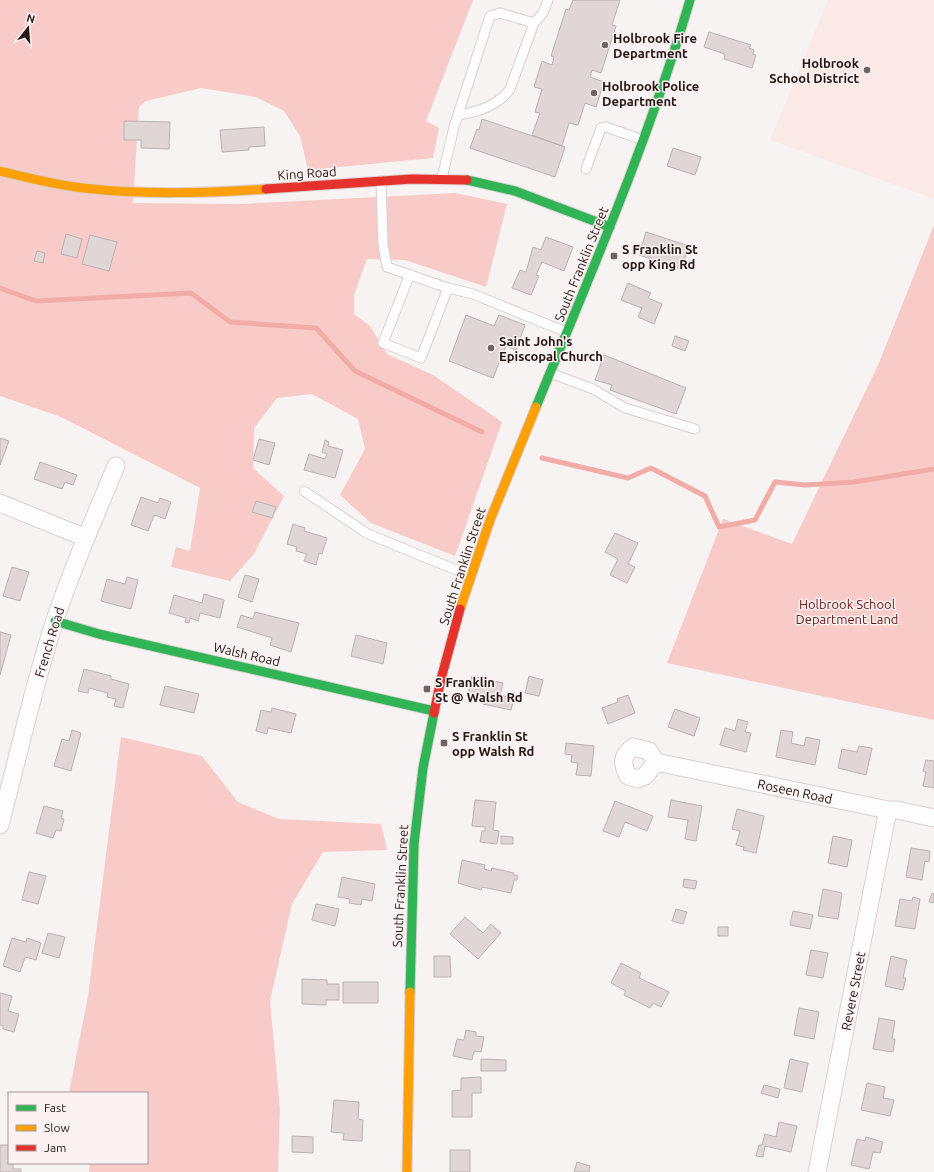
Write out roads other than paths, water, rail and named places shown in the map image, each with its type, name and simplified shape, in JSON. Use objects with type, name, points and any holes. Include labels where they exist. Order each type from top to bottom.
[{"type":"main road","name":"South Franklin Street","points":[[407,1172],[410,932],[414,844],[423,768],[434,711],[451,640],[471,576],[504,483],[610,227],[644,140],[674,55],[690,0]]},
{"type":"main road","name":"King Road","points":[[0,171],[58,185],[171,193],[249,190],[442,178],[472,181],[512,190],[610,227]]},
{"type":"main road","name":"Walsh Road","points":[[55,621],[99,634],[434,711]]},
{"type":"street","name":"French Road","points":[[0,825],[42,663],[55,621],[86,538],[116,466]]},
{"type":"street","points":[[0,503],[86,538]]},
{"type":"street","name":"Roseen Road","points":[[656,762],[888,810],[897,810],[934,818]]},
{"type":"street","name":"Revere Street","points":[[817,1172],[888,810]]},
{"type":"lane","points":[[458,115],[479,111],[505,96],[510,89],[534,23],[543,13],[548,0]]},
{"type":"lane","points":[[442,178],[458,115],[490,16],[500,13],[534,23]]},
{"type":"lane","points":[[586,169],[601,128],[606,128],[644,140]]},
{"type":"lane","points":[[381,181],[383,244],[387,267],[448,288],[473,294],[567,332]]},
{"type":"lane","points":[[410,274],[383,343],[421,358],[448,288]]},
{"type":"lane","points":[[550,373],[593,389],[625,408],[695,429]]},
{"type":"lane","points":[[304,491],[368,534],[471,576]]},
{"type":"waterway","points":[[0,288],[36,301],[191,293],[230,322],[316,328],[355,371],[482,432]]},
{"type":"waterway","points":[[542,458],[628,478],[651,468],[705,496],[719,527],[755,520],[775,482],[805,485],[854,482],[934,469]]},
{"type":"place","name":"Holbrook Fire Department","points":[[605,45]]},
{"type":"place","name":"Holbrook School District","points":[[867,70]]},
{"type":"place","name":"Holbrook Police Department","points":[[594,93]]},
{"type":"place","name":"S Franklin St opp King Rd","points":[[614,256]]},
{"type":"place","name":"Saint John's Episcopal Church","points":[[491,348]]},
{"type":"place","name":"S Franklin St @ Walsh Rd","points":[[427,689]]},
{"type":"place","name":"S Franklin St opp Walsh Rd","points":[[444,743]]},
{"type":"park label","name":"Holbrook School Department Land","points":[[847,612]]}]
